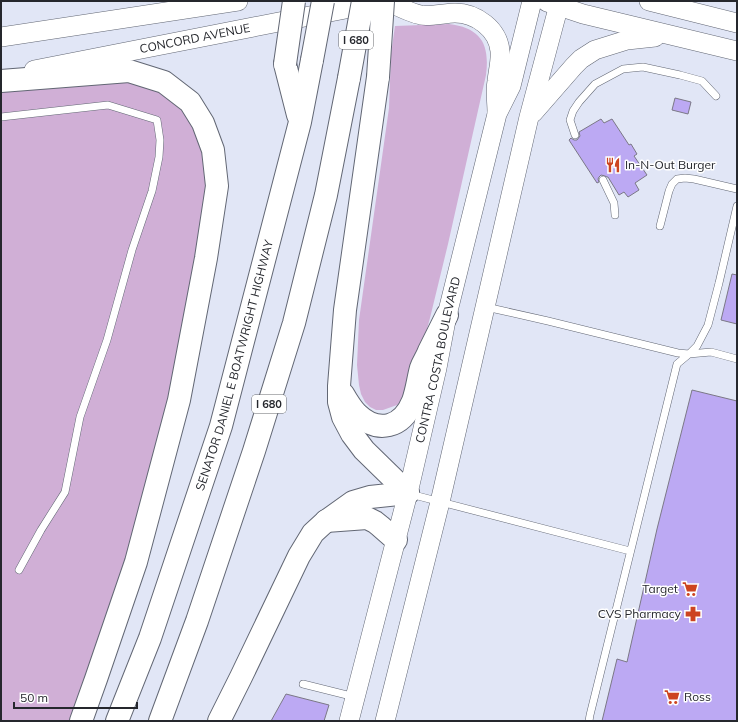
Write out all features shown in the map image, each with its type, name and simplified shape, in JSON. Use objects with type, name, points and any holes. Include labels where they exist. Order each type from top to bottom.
[{"type":"highway","points":[[294,1],[285,64],[300,122]]},
{"type":"highway","name":"SENATOR DANIEL E BOATWRIGHT HIGHWAY","points":[[117,721],[150,638],[221,426],[300,122],[323,1]]},
{"type":"highway","name":"I 680","points":[[160,721],[197,621],[254,451],[294,323],[326,195],[363,1]]},
{"type":"highway","points":[[383,1],[378,77],[345,310],[339,402],[352,434],[364,450],[408,493]]},
{"type":"highway","points":[[1,81],[129,71],[164,82],[190,102],[203,123],[213,150],[217,186],[206,258],[179,400],[136,562],[81,721]]},
{"type":"highway","points":[[339,386],[351,408],[361,417],[372,424],[379,426],[393,424],[409,409],[413,400],[421,367],[447,315]]},
{"type":"highway","points":[[219,721],[299,556],[313,533],[325,522],[353,502],[370,497],[408,493]]},
{"type":"highway","points":[[325,522],[367,518],[375,522],[396,540]]},
{"type":"main road","points":[[1,37],[238,1]]},
{"type":"main road","points":[[388,1],[422,16],[448,13],[463,14],[477,18],[489,27],[498,41],[500,50],[500,65],[497,82],[497,114]]},
{"type":"main road","name":"CONCORD AVENUE","points":[[1,77],[388,1]]},
{"type":"main road","name":"CONTRA COSTA BOULEVARD","points":[[349,721],[408,493],[437,368],[447,315],[497,114],[512,86],[532,1]]},
{"type":"main road","points":[[649,1],[680,6],[737,23]]},
{"type":"main road","points":[[385,721],[440,502],[530,117],[554,3],[583,14],[737,51]]},
{"type":"main road","points":[[530,117],[574,66],[595,50],[627,40],[669,35]]},
{"type":"lane","points":[[575,135],[570,120],[573,111],[579,102],[595,84],[623,70],[643,67],[702,81],[716,96]]},
{"type":"lane","points":[[1,117],[108,105],[157,120],[160,140],[160,157],[152,191],[132,250],[107,340],[80,417],[65,492],[41,530],[19,570]]},
{"type":"lane","points":[[660,226],[668,191],[677,179],[694,179],[737,189]]},
{"type":"lane","points":[[603,180],[614,203],[615,215]]},
{"type":"lane","points":[[589,721],[677,364],[690,354],[697,346],[708,325],[737,206]]},
{"type":"lane","points":[[485,307],[678,353],[690,354],[711,352],[737,359]]},
{"type":"lane","points":[[408,493],[630,551]]},
{"type":"lane","points":[[302,684],[355,698]]},
{"type":"shaded area","points":[[449,24],[469,29],[481,39],[486,55],[486,75],[448,244],[412,384],[404,398],[397,405],[383,410],[376,410],[365,402],[359,385],[357,365],[359,320],[389,108],[391,54],[395,26]]},
{"type":"shaded area","points":[[1,81],[164,82],[213,150],[179,400],[81,721],[1,721]]},
{"type":"building","points":[[675,98],[691,102],[688,114],[672,110]]},
{"type":"building","name":"In-N-Out Burger","points":[[601,119],[604,123],[612,119],[629,145],[631,144],[637,154],[634,156],[647,175],[635,183],[639,190],[628,197],[624,192],[619,195],[608,177],[601,175],[598,179],[599,182],[597,183],[569,140],[571,138],[577,140],[580,136],[579,132]]},
{"type":"building","points":[[732,274],[737,275],[737,324],[721,320]]},
{"type":"building","name":"Target","points":[[692,390],[737,401],[737,721],[602,721],[617,659],[627,662],[657,529]]},
{"type":"building","points":[[286,694],[329,705],[324,721],[271,721]]},
{"type":"place","name":"In-N-Out Burger","points":[[613,165]]},
{"type":"place","name":"Target","points":[[690,589]]},
{"type":"place","name":"CVS Pharmacy","points":[[693,614]]},
{"type":"place","name":"Ross","points":[[672,697]]}]
